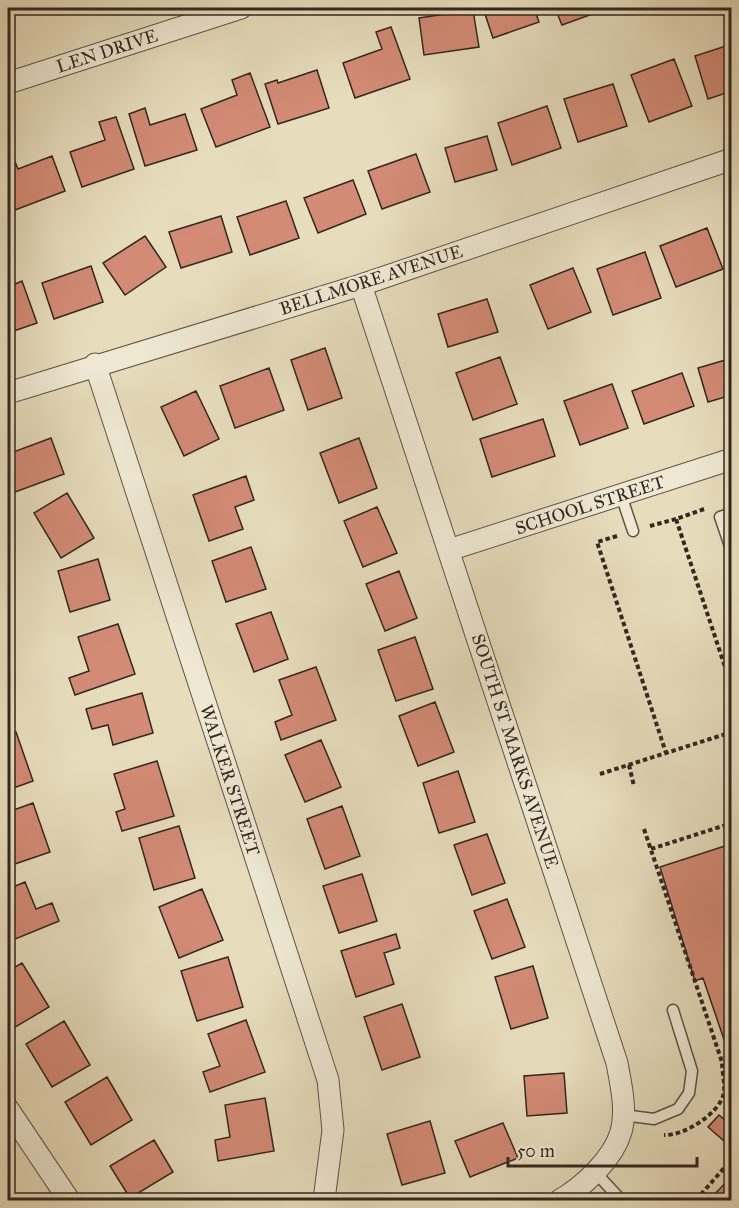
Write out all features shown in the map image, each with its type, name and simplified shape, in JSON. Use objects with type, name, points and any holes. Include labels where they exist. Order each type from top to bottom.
[{"type":"street","name":"LEN DRIVE","points":[[8,82],[241,8]]},
{"type":"street","name":"BELLMORE AVENUE","points":[[8,393],[95,364],[361,285],[732,159]]},
{"type":"street","name":"SOUTH ST MARKS AVENUE","points":[[361,285],[617,1063],[623,1115],[620,1134],[596,1173],[578,1190],[560,1200]]},
{"type":"street","name":"WALKER STREET","points":[[95,364],[327,1080],[333,1130],[324,1200]]},
{"type":"street","name":"SCHOOL STREET","points":[[449,550],[732,459]]},
{"type":"street","points":[[8,1109],[69,1200]]},
{"type":"lane","points":[[621,495],[633,531]]},
{"type":"lane","points":[[732,513],[720,517],[732,552]]},
{"type":"lane","points":[[623,1115],[654,1119],[678,1109],[689,1093],[692,1071],[673,1010]]},
{"type":"lane","points":[[596,1173],[621,1200]]},
{"type":"path","points":[[666,753],[597,542],[704,509],[720,517]]},
{"type":"path","points":[[675,519],[732,688]]},
{"type":"path","points":[[600,774],[732,732]]},
{"type":"path","points":[[629,765],[634,786]]},
{"type":"path","points":[[651,849],[732,823]]},
{"type":"path","points":[[696,1200],[732,1159]]},
{"type":"building","points":[[483,8],[534,8],[539,22],[493,38]]},
{"type":"building","points":[[555,8],[609,8],[562,25]]},
{"type":"building","points":[[473,10],[479,47],[424,55],[419,18]]},
{"type":"building","points":[[391,27],[410,79],[355,98],[343,63],[382,49],[376,32]]},
{"type":"building","points":[[732,44],[732,91],[708,99],[695,56]]},
{"type":"building","points":[[674,59],[692,106],[649,122],[631,75]]},
{"type":"building","points":[[317,70],[329,108],[278,124],[265,84],[277,80],[278,83]]},
{"type":"building","points":[[250,73],[270,127],[216,147],[201,109],[237,95],[232,80]]},
{"type":"building","points":[[613,84],[627,126],[578,142],[564,99]]},
{"type":"building","points":[[547,106],[561,148],[512,165],[498,123]]},
{"type":"building","points":[[145,108],[150,125],[185,114],[197,150],[145,166],[129,114]]},
{"type":"building","points":[[116,117],[134,169],[82,187],[70,152],[105,140],[99,122]]},
{"type":"building","points":[[487,136],[497,170],[455,182],[445,148]]},
{"type":"building","points":[[11,152],[18,169],[52,156],[65,191],[15,210],[8,190],[8,153]]},
{"type":"building","points":[[416,154],[430,192],[382,209],[368,171]]},
{"type":"building","points":[[353,180],[366,214],[318,233],[304,198]]},
{"type":"building","points":[[286,201],[299,238],[250,255],[237,217]]},
{"type":"building","points":[[221,216],[232,252],[181,268],[169,232]]},
{"type":"building","points":[[707,228],[723,269],[676,287],[660,246]]},
{"type":"building","points":[[145,236],[166,267],[125,295],[103,263]]},
{"type":"building","points":[[645,252],[661,298],[613,315],[597,269]]},
{"type":"building","points":[[91,266],[103,302],[54,319],[42,283]]},
{"type":"building","points":[[573,268],[591,312],[548,329],[530,285]]},
{"type":"building","points":[[22,281],[37,323],[8,333],[8,287]]},
{"type":"building","points":[[487,299],[498,332],[448,347],[438,314]]},
{"type":"building","points":[[325,348],[342,398],[308,410],[291,360]]},
{"type":"building","points":[[500,357],[517,404],[473,420],[456,373]]},
{"type":"building","points":[[732,358],[732,395],[708,402],[698,368]]},
{"type":"building","points":[[269,368],[284,410],[235,428],[220,386]]},
{"type":"building","points":[[682,373],[694,406],[644,424],[632,391]]},
{"type":"building","points":[[612,384],[628,428],[580,445],[564,401]]},
{"type":"building","points":[[196,391],[219,439],[184,456],[161,407]]},
{"type":"building","points":[[543,419],[555,456],[492,477],[480,439]]},
{"type":"building","points":[[51,438],[64,474],[15,492],[8,473],[8,454]]},
{"type":"building","points":[[359,438],[377,488],[339,503],[320,453]]},
{"type":"building","points":[[246,476],[254,500],[235,507],[243,529],[209,541],[193,495]]},
{"type":"building","points":[[67,493],[94,538],[61,558],[34,513]]},
{"type":"building","points":[[377,507],[397,553],[363,567],[344,521]]},
{"type":"building","points":[[251,547],[266,589],[226,602],[212,561]]},
{"type":"building","points":[[98,559],[110,600],[70,612],[58,571]]},
{"type":"building","points":[[399,571],[417,618],[385,631],[366,584]]},
{"type":"building","points":[[271,612],[288,659],[254,672],[236,624]]},
{"type":"building","points":[[118,624],[135,674],[75,695],[69,678],[89,671],[78,637]]},
{"type":"building","points":[[415,637],[433,689],[396,701],[378,650]]},
{"type":"building","points":[[316,667],[336,720],[281,740],[275,722],[292,715],[279,680]]},
{"type":"building","points":[[142,693],[153,733],[113,745],[108,725],[92,729],[86,709]]},
{"type":"building","points":[[435,702],[454,752],[418,766],[399,716]]},
{"type":"building","points":[[16,732],[33,781],[8,790],[8,735]]},
{"type":"building","points":[[321,740],[341,787],[305,802],[285,755]]},
{"type":"building","points":[[157,761],[174,816],[122,831],[116,812],[125,809],[114,774]]},
{"type":"building","points":[[458,771],[475,822],[439,833],[423,783]]},
{"type":"building","points":[[33,803],[50,852],[12,865],[8,851],[8,812]]},
{"type":"building","points":[[342,806],[360,856],[325,869],[307,819]]},
{"type":"building","points":[[179,826],[195,878],[154,890],[139,838]]},
{"type":"building","points":[[487,834],[505,883],[472,895],[454,845]]},
{"type":"building","points":[[728,845],[732,855],[732,1063],[703,978],[695,981],[660,867]]},
{"type":"building","points":[[362,874],[377,921],[339,933],[323,886]]},
{"type":"building","points":[[25,882],[36,909],[52,903],[59,921],[8,942],[8,889]]},
{"type":"building","points":[[202,889],[223,940],[179,958],[159,907]]},
{"type":"building","points":[[507,899],[525,947],[492,959],[474,911]]},
{"type":"building","points":[[396,934],[400,948],[384,953],[394,984],[356,997],[341,951]]},
{"type":"building","points":[[228,957],[243,1007],[197,1021],[181,971]]},
{"type":"building","points":[[22,963],[49,1007],[12,1029],[8,1021],[8,971]]},
{"type":"building","points":[[533,966],[548,1018],[511,1029],[495,977]]},
{"type":"building","points":[[402,1004],[420,1057],[382,1070],[364,1017]]},
{"type":"building","points":[[246,1020],[265,1072],[210,1092],[203,1072],[220,1066],[208,1034]]},
{"type":"building","points":[[64,1021],[90,1065],[52,1087],[26,1044]]},
{"type":"building","points":[[564,1073],[567,1113],[527,1116],[524,1076]]},
{"type":"building","points":[[107,1077],[132,1120],[91,1145],[65,1102]]},
{"type":"building","points":[[265,1098],[274,1151],[218,1161],[215,1140],[230,1137],[225,1105]]},
{"type":"building","points":[[719,1115],[732,1126],[732,1148],[708,1127]]},
{"type":"building","points":[[430,1121],[445,1173],[402,1185],[387,1134]]},
{"type":"building","points":[[503,1123],[518,1158],[470,1177],[455,1141]]},
{"type":"building","points":[[154,1140],[173,1172],[130,1198],[110,1166]]},
{"type":"building","points":[[732,1176],[732,1200],[709,1200]]}]
